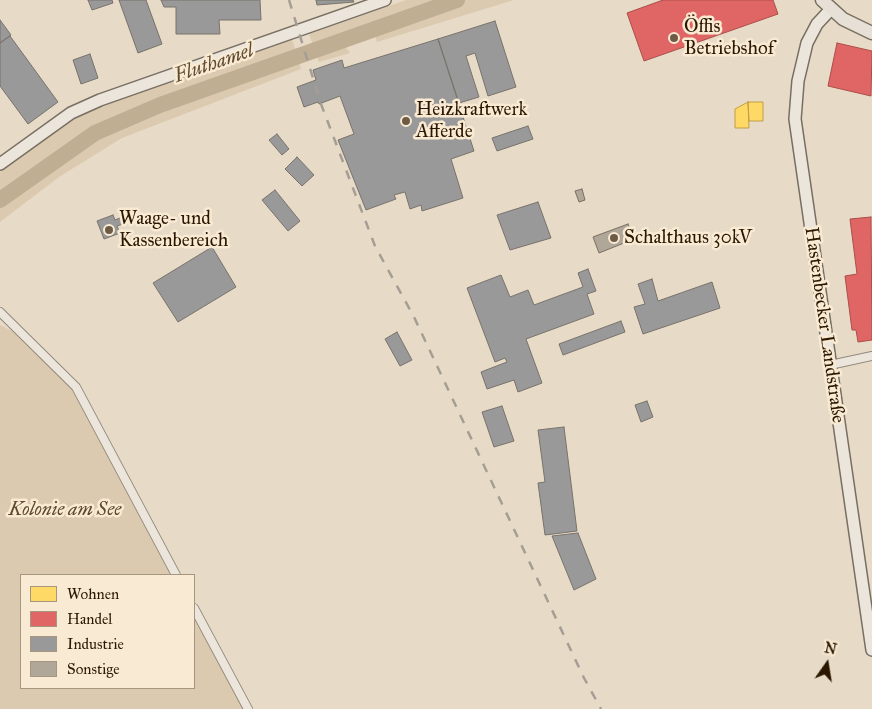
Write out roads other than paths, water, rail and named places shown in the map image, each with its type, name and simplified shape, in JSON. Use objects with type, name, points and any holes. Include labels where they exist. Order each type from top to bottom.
[{"type":"main road","points":[[0,164],[71,114],[100,100],[385,0]]},
{"type":"main road","points":[[822,0],[844,19],[872,33]]},
{"type":"main road","name":"Hastenbecker Landstraße","points":[[831,9],[817,24],[807,43],[800,67],[795,111],[830,365],[870,614],[872,650]]},
{"type":"street","points":[[0,312],[76,387],[175,574]]},
{"type":"street","points":[[830,365],[872,356]]},
{"type":"street","points":[[195,610],[248,709]]},
{"type":"waterway","name":"Fluthamel","points":[[0,200],[95,133],[160,105],[457,0]]},
{"type":"railway","points":[[289,0],[321,104],[375,246],[414,317],[584,678],[601,709]]},
{"type":"place","name":"Öffis Betriebshof","points":[[674,38]]},
{"type":"place","name":"Heizkraftwerk Afferde","points":[[406,121]]},
{"type":"place","name":"Waage- und Kassenbereich","points":[[109,230]]},
{"type":"place","name":"Schalthaus 30kV","points":[[614,238]]},
{"type":"park label","name":"Kolonie am See","points":[[65,510]]}]
